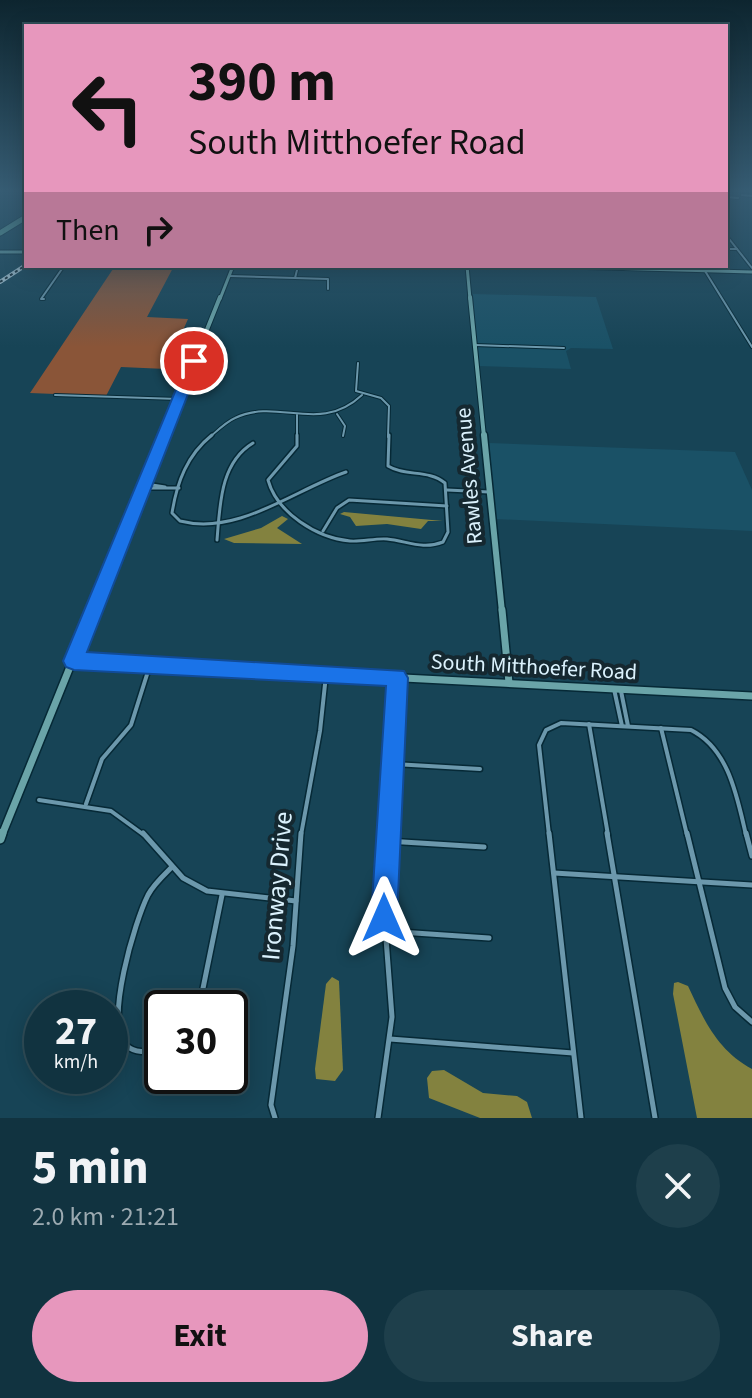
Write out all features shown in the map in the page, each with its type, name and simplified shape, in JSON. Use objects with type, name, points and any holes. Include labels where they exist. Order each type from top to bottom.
[{"type":"street","points":[[732,242],[752,270]]},
{"type":"street","points":[[728,249],[737,249]]},
{"type":"street","points":[[0,252],[24,252]]},
{"type":"street","points":[[43,299],[63,268]]},
{"type":"street","points":[[0,839],[232,268]]},
{"type":"street","points":[[294,278],[297,268]]},
{"type":"street","name":"Rawles Avenue","points":[[467,268],[509,683]]},
{"type":"street","points":[[644,268],[752,270]]},
{"type":"street","points":[[705,271],[752,347]]},
{"type":"street","points":[[229,276],[330,280],[328,289]]},
{"type":"street","points":[[475,345],[564,348]]},
{"type":"street","points":[[297,415],[297,446],[268,480],[268,486],[301,522],[350,541],[384,539],[427,546],[442,543],[448,532],[444,481],[437,476],[399,472],[388,466],[389,405],[381,398],[362,395],[355,388],[358,363]]},
{"type":"street","points":[[55,395],[179,399]]},
{"type":"street","points":[[346,472],[314,482],[281,503],[245,519],[219,523],[184,522],[173,516],[179,488],[194,449],[234,417],[252,413],[337,414],[362,395]]},
{"type":"street","points":[[337,414],[345,426],[343,436]]},
{"type":"street","points":[[217,540],[222,495],[235,458],[253,443]]},
{"type":"street","points":[[144,486],[179,488]]},
{"type":"street","points":[[447,490],[489,492]]},
{"type":"street","points":[[322,532],[337,508],[348,501],[447,506]]},
{"type":"street","name":"South Mitthoefer Road","points":[[74,661],[752,696]]},
{"type":"street","points":[[85,806],[102,759],[131,725],[150,665]]},
{"type":"street","name":"Ironway Drive","points":[[275,1118],[272,1102],[296,901],[302,816],[320,731],[326,674]]},
{"type":"street","points":[[378,1118],[392,1010],[385,931],[397,678]]},
{"type":"street","points":[[617,689],[625,726]]},
{"type":"street","points":[[581,1118],[539,745],[546,728],[561,723],[661,728],[691,730],[709,738],[721,753],[752,856]]},
{"type":"street","points":[[589,724],[655,1118]]},
{"type":"street","points":[[661,728],[728,995],[739,1012],[752,1022]]},
{"type":"street","points":[[394,764],[480,769]]},
{"type":"street","points":[[39,800],[104,808],[118,815],[151,841],[172,867],[195,886],[222,895],[296,901]]},
{"type":"street","points":[[387,841],[484,847]]},
{"type":"street","points":[[144,1051],[127,1046],[115,1020],[121,983],[144,904],[172,867]]},
{"type":"street","points":[[554,873],[752,885]]},
{"type":"street","points":[[203,990],[222,895]]},
{"type":"street","points":[[385,931],[489,938]]},
{"type":"street","points":[[388,1039],[573,1053]]},
{"type":"shaded area","points":[[114,268],[173,268],[147,317],[188,319],[166,369],[121,367],[106,396],[30,393]]},
{"type":"shaded area","points":[[473,294],[596,297],[613,349],[571,348],[566,351],[571,369],[478,366]]},
{"type":"shaded area","points":[[489,443],[735,452],[752,490],[752,531],[495,519]]},
{"type":"shaded area","points":[[340,514],[443,521],[428,521],[421,529],[387,524],[356,526],[350,517]]},
{"type":"shaded area","points":[[282,516],[288,519],[277,528],[302,544],[234,543],[224,539],[261,528]]},
{"type":"shaded area","points":[[332,977],[339,981],[343,1070],[335,1081],[316,1079],[315,1069],[326,984]]},
{"type":"shaded area","points":[[674,983],[688,986],[706,1022],[729,1053],[752,1069],[752,1118],[697,1118],[673,994]]},
{"type":"shaded area","points":[[444,1070],[483,1093],[517,1096],[527,1102],[532,1118],[480,1118],[429,1098],[427,1078],[432,1071]]},
{"type":"railway","points":[[0,282],[24,266]]},
{"type":"route","points":[[194,361],[74,661],[397,678],[384,918]]}]
